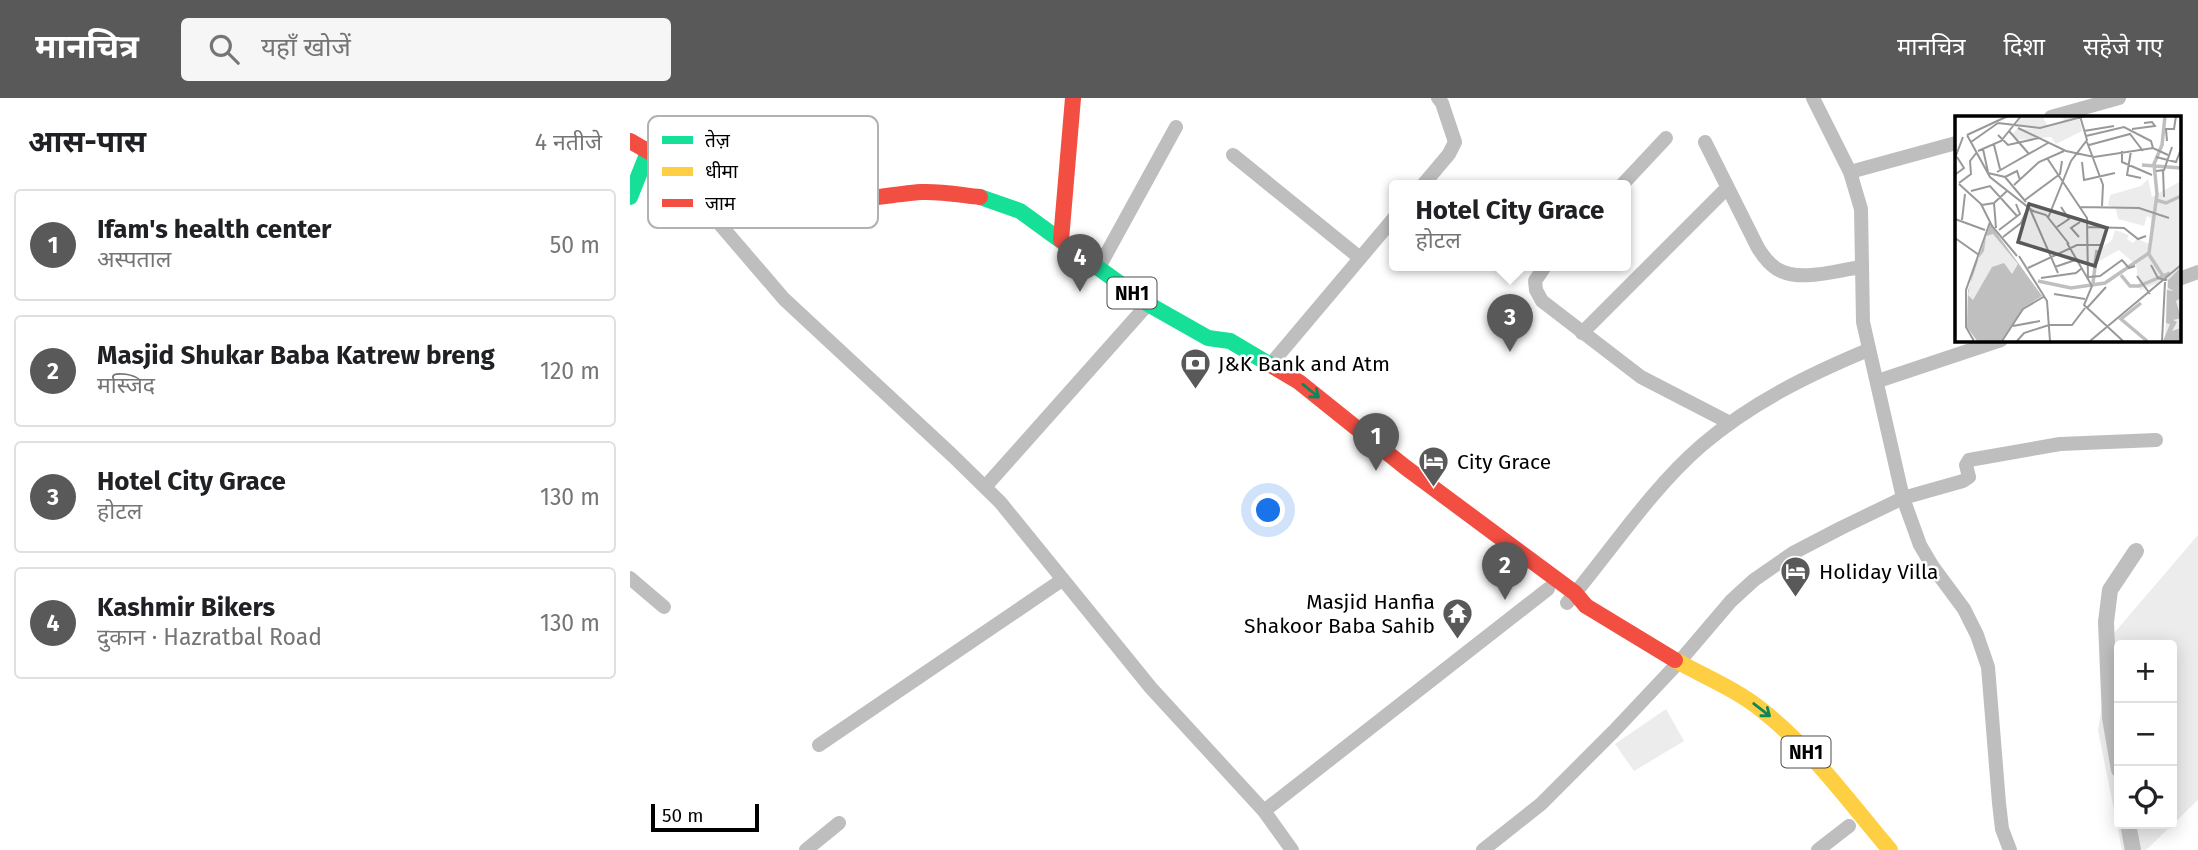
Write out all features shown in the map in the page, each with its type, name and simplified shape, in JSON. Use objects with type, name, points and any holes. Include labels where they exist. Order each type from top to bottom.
[{"type":"main road","points":[[1061,240],[1073,98]]},
{"type":"main road","name":"NH1","points":[[630,141],[648,152]]},
{"type":"main road","points":[[630,197],[648,152]]},
{"type":"main road","name":"NH1","points":[[878,197],[925,192],[987,198],[1020,211],[1148,304],[1208,338],[1230,341],[1299,382],[1576,601]]},
{"type":"main road","name":"NH1","points":[[1208,338],[1218,351],[1289,394],[1387,472],[1548,589],[1576,601],[1704,676],[1734,689],[1764,711],[1788,732],[1890,850]]},
{"type":"main road","name":"NH1","points":[[1704,676],[1721,696],[1771,739]]},
{"type":"main road","points":[[1845,821],[1869,850]]},
{"type":"street","points":[[1427,180],[1449,154],[1455,142],[1438,98]]},
{"type":"street","points":[[1813,98],[1850,172],[1861,209],[1861,306],[1868,350],[1878,381],[1903,498],[1920,545],[1964,609],[1988,667],[1998,803],[2002,829],[2010,850]]},
{"type":"street","points":[[2055,116],[2119,98]]},
{"type":"street","points":[[1098,269],[1176,127]]},
{"type":"street","points":[[1627,180],[1666,138]]},
{"type":"street","points":[[1705,142],[1758,248],[1778,270],[1808,274],[1862,267]]},
{"type":"street","points":[[1850,172],[1955,143]]},
{"type":"street","points":[[1233,155],[1360,258]]},
{"type":"street","points":[[1582,332],[1727,188]]},
{"type":"street","points":[[1271,363],[1389,225]]},
{"type":"street","points":[[723,228],[784,299],[1000,502],[1151,688],[1264,811],[1292,850]]},
{"type":"street","points":[[1542,271],[1535,281],[1535,290],[1542,301],[1641,377],[1730,423]]},
{"type":"street","points":[[2180,279],[2198,272]]},
{"type":"street","points":[[985,487],[1148,304]]},
{"type":"street","points":[[1878,381],[1998,341]]},
{"type":"street","points":[[1576,601],[1679,468],[1701,446],[1730,423],[1800,379],[1868,350]]},
{"type":"street","points":[[1483,850],[1541,804],[1614,732],[1731,601],[1754,580],[1793,553],[1903,498],[1966,480],[1969,477],[1966,462],[1972,459],[2060,444],[2156,440]]},
{"type":"street","points":[[630,578],[664,607]]},
{"type":"street","points":[[818,745],[1062,580]]},
{"type":"street","points":[[1264,811],[1548,589]]},
{"type":"street","points":[[1818,850],[1845,821]]},
{"type":"street","points":[[806,850],[839,822]]},
{"type":"shaded area","points":[[2198,535],[2198,800],[2177,820],[2177,640],[2114,640],[2114,810],[2098,730],[2115,632]]},
{"type":"shaded area","points":[[1666,709],[1684,741],[1634,771],[1615,744]]},
{"type":"shaded area","points":[[2118,829],[2168,829],[2146,850],[2122,850]]},
{"type":"waterway","points":[[2118,766],[2110,718],[2106,622],[2110,590],[2136,551]]},
{"type":"waterway","points":[[2129,829],[2133,850]]},
{"type":"traffic: fast","points":[[630,197],[648,152]]},
{"type":"traffic: fast","points":[[980,197],[1020,211],[1148,304],[1208,338],[1230,341],[1274,367]]},
{"type":"traffic: slow","points":[[1675,660],[1742,696],[1781,726],[1830,778],[1890,850]]},
{"type":"traffic: jam","points":[[1061,240],[1073,98]]},
{"type":"traffic: jam","points":[[630,141],[648,151]]},
{"type":"traffic: jam","points":[[878,197],[928,192],[980,197]]},
{"type":"traffic: jam","points":[[1274,367],[1299,382],[1405,467],[1575,593],[1586,606],[1675,660]]},
{"type":"place","name":"Kashmir Bikers","points":[[1080,292]]},
{"type":"place","name":"Hotel City Grace","points":[[1510,352]]},
{"type":"place","name":"J&K Bank and Atm","points":[[1195,391]]},
{"type":"place","name":"Ifam's health center","points":[[1376,471]]},
{"type":"place","name":"City Grace","points":[[1434,489]]},
{"type":"place","name":"Holiday Villa","points":[[1796,599]]},
{"type":"place","name":"Masjid Shukar Baba Katrew breng","points":[[1505,600]]},
{"type":"place","name":"Masjid Hanfia Shakoor Baba Sahib","points":[[1458,641]]}]
